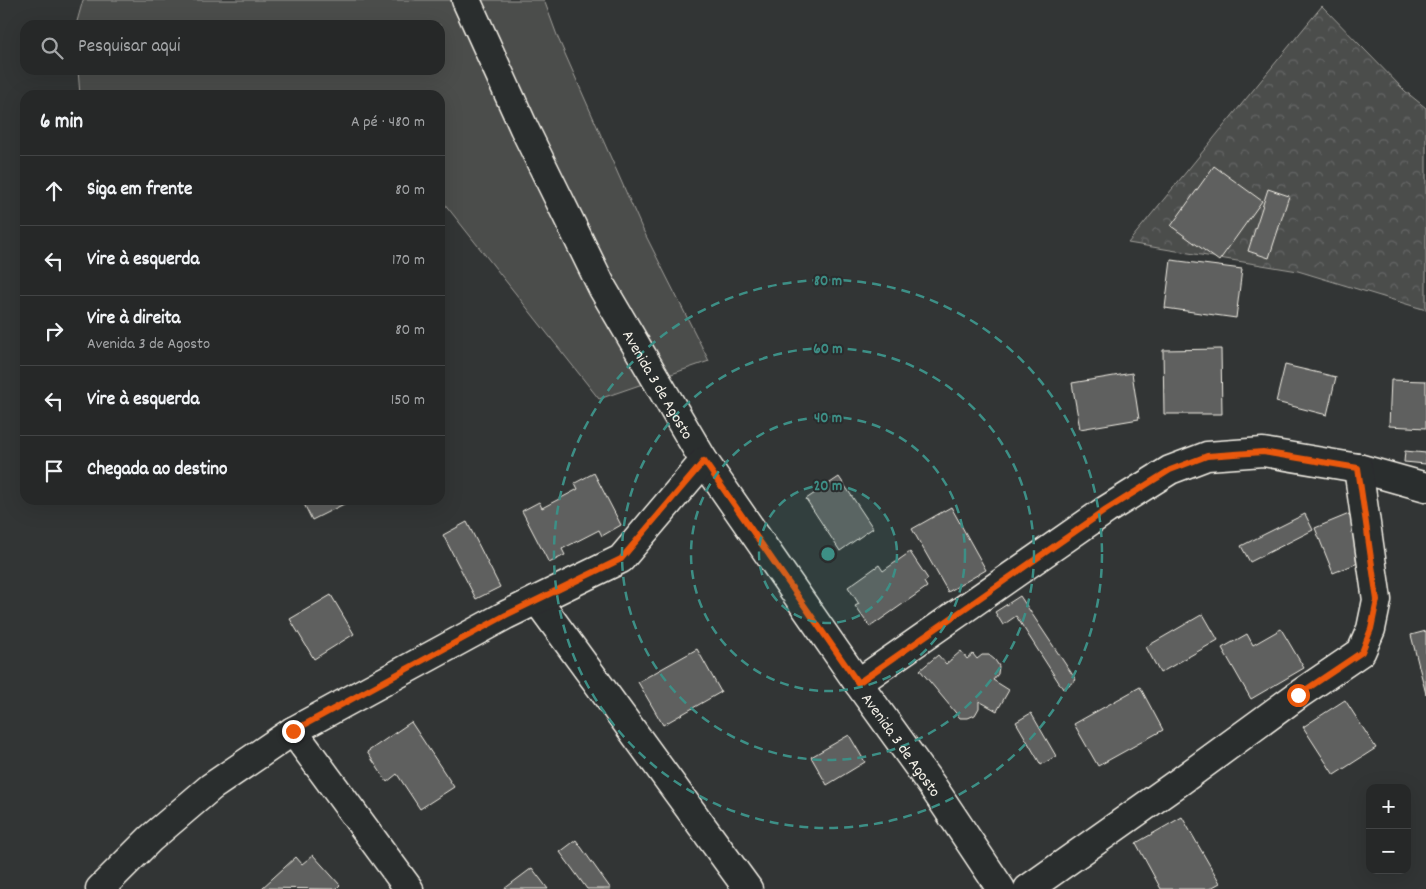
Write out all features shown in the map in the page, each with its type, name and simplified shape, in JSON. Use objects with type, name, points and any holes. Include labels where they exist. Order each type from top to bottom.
[{"type":"street","name":"Avenida 3 de Agosto","points":[[466,0],[524,128],[603,289],[704,461],[858,683],[933,787],[1001,889]]},
{"type":"street","points":[[858,683],[1106,510],[1170,470],[1207,456],[1263,452],[1358,468],[1426,487]]},
{"type":"street","points":[[100,889],[150,839],[210,787],[293,731],[506,615],[621,559],[704,461]]},
{"type":"street","points":[[1028,889],[1298,695],[1362,652],[1371,629],[1377,600],[1358,468]]},
{"type":"street","points":[[537,600],[748,889]]},
{"type":"street","points":[[293,731],[398,885]]},
{"type":"green space","points":[[83,0],[544,0],[558,38],[641,226],[709,361],[599,399],[445,204],[445,90],[80,90],[78,75],[445,75],[445,20],[77,20]]},
{"type":"green space","points":[[1322,6],[1405,91],[1426,108],[1426,310],[1298,271],[1128,243]]},
{"type":"building","points":[[1214,166],[1262,201],[1219,261],[1171,226]]},
{"type":"building","points":[[1268,189],[1289,196],[1269,258],[1248,251]]},
{"type":"building","points":[[1171,260],[1242,269],[1236,318],[1165,308]]},
{"type":"building","points":[[1221,349],[1222,414],[1164,414],[1163,350]]},
{"type":"building","points":[[1285,365],[1336,377],[1327,415],[1276,402]]},
{"type":"building","points":[[1132,373],[1139,419],[1080,429],[1072,383]]},
{"type":"building","points":[[1391,380],[1426,381],[1426,428],[1389,426]]},
{"type":"building","points":[[1405,451],[1426,453],[1426,464],[1404,462]]},
{"type":"building","points":[[594,473],[621,525],[602,536],[599,530],[562,549],[565,555],[549,563],[522,511],[539,502],[542,508],[578,489],[575,483]]},
{"type":"building","points":[[839,477],[873,528],[840,551],[806,499]]},
{"type":"building","points":[[304,505],[342,505],[312,520]]},
{"type":"building","points":[[951,507],[986,570],[948,592],[912,529]]},
{"type":"building","points":[[1305,514],[1313,530],[1250,562],[1241,546]]},
{"type":"building","points":[[1349,514],[1368,559],[1333,573],[1315,528]]},
{"type":"building","points":[[467,522],[500,587],[476,599],[443,535]]},
{"type":"building","points":[[910,552],[928,579],[924,582],[927,587],[870,627],[855,606],[859,604],[848,587],[879,565],[883,571]]},
{"type":"building","points":[[331,595],[354,634],[314,659],[290,619]]},
{"type":"building","points":[[1020,596],[1076,680],[1063,689],[1016,616],[1003,625],[995,612]]},
{"type":"building","points":[[1203,614],[1218,640],[1160,673],[1146,647]]},
{"type":"building","points":[[1281,629],[1304,668],[1251,699],[1222,648],[1247,634],[1253,645]]},
{"type":"building","points":[[1426,631],[1426,694],[1411,635]]},
{"type":"building","points":[[697,649],[721,692],[663,725],[638,682]]},
{"type":"building","points":[[961,651],[967,659],[973,654],[977,659],[982,655],[989,655],[999,666],[998,674],[993,680],[1009,690],[997,711],[979,701],[979,708],[975,715],[968,718],[960,718],[920,670],[938,655],[946,664]]},
{"type":"building","points":[[1140,687],[1163,730],[1098,766],[1074,724]]},
{"type":"building","points":[[1345,700],[1376,748],[1334,775],[1303,727]]},
{"type":"building","points":[[1031,713],[1056,756],[1041,765],[1016,722]]},
{"type":"building","points":[[411,722],[454,787],[420,809],[397,774],[387,782],[367,752]]},
{"type":"building","points":[[849,735],[865,762],[827,785],[811,757]]},
{"type":"building","points":[[1182,817],[1220,883],[1209,889],[1161,889],[1136,843]]},
{"type":"building","points":[[576,840],[611,889],[587,889],[560,852]]},
{"type":"building","points":[[313,855],[340,885],[336,889],[262,888],[296,857],[302,864]]},
{"type":"building","points":[[532,868],[548,889],[504,889]]},
{"type":"route","points":[[293,731],[506,615],[621,559],[704,461],[858,683],[1106,510],[1170,470],[1207,456],[1263,452],[1358,468],[1377,600],[1371,629],[1362,652],[1298,695]]}]
